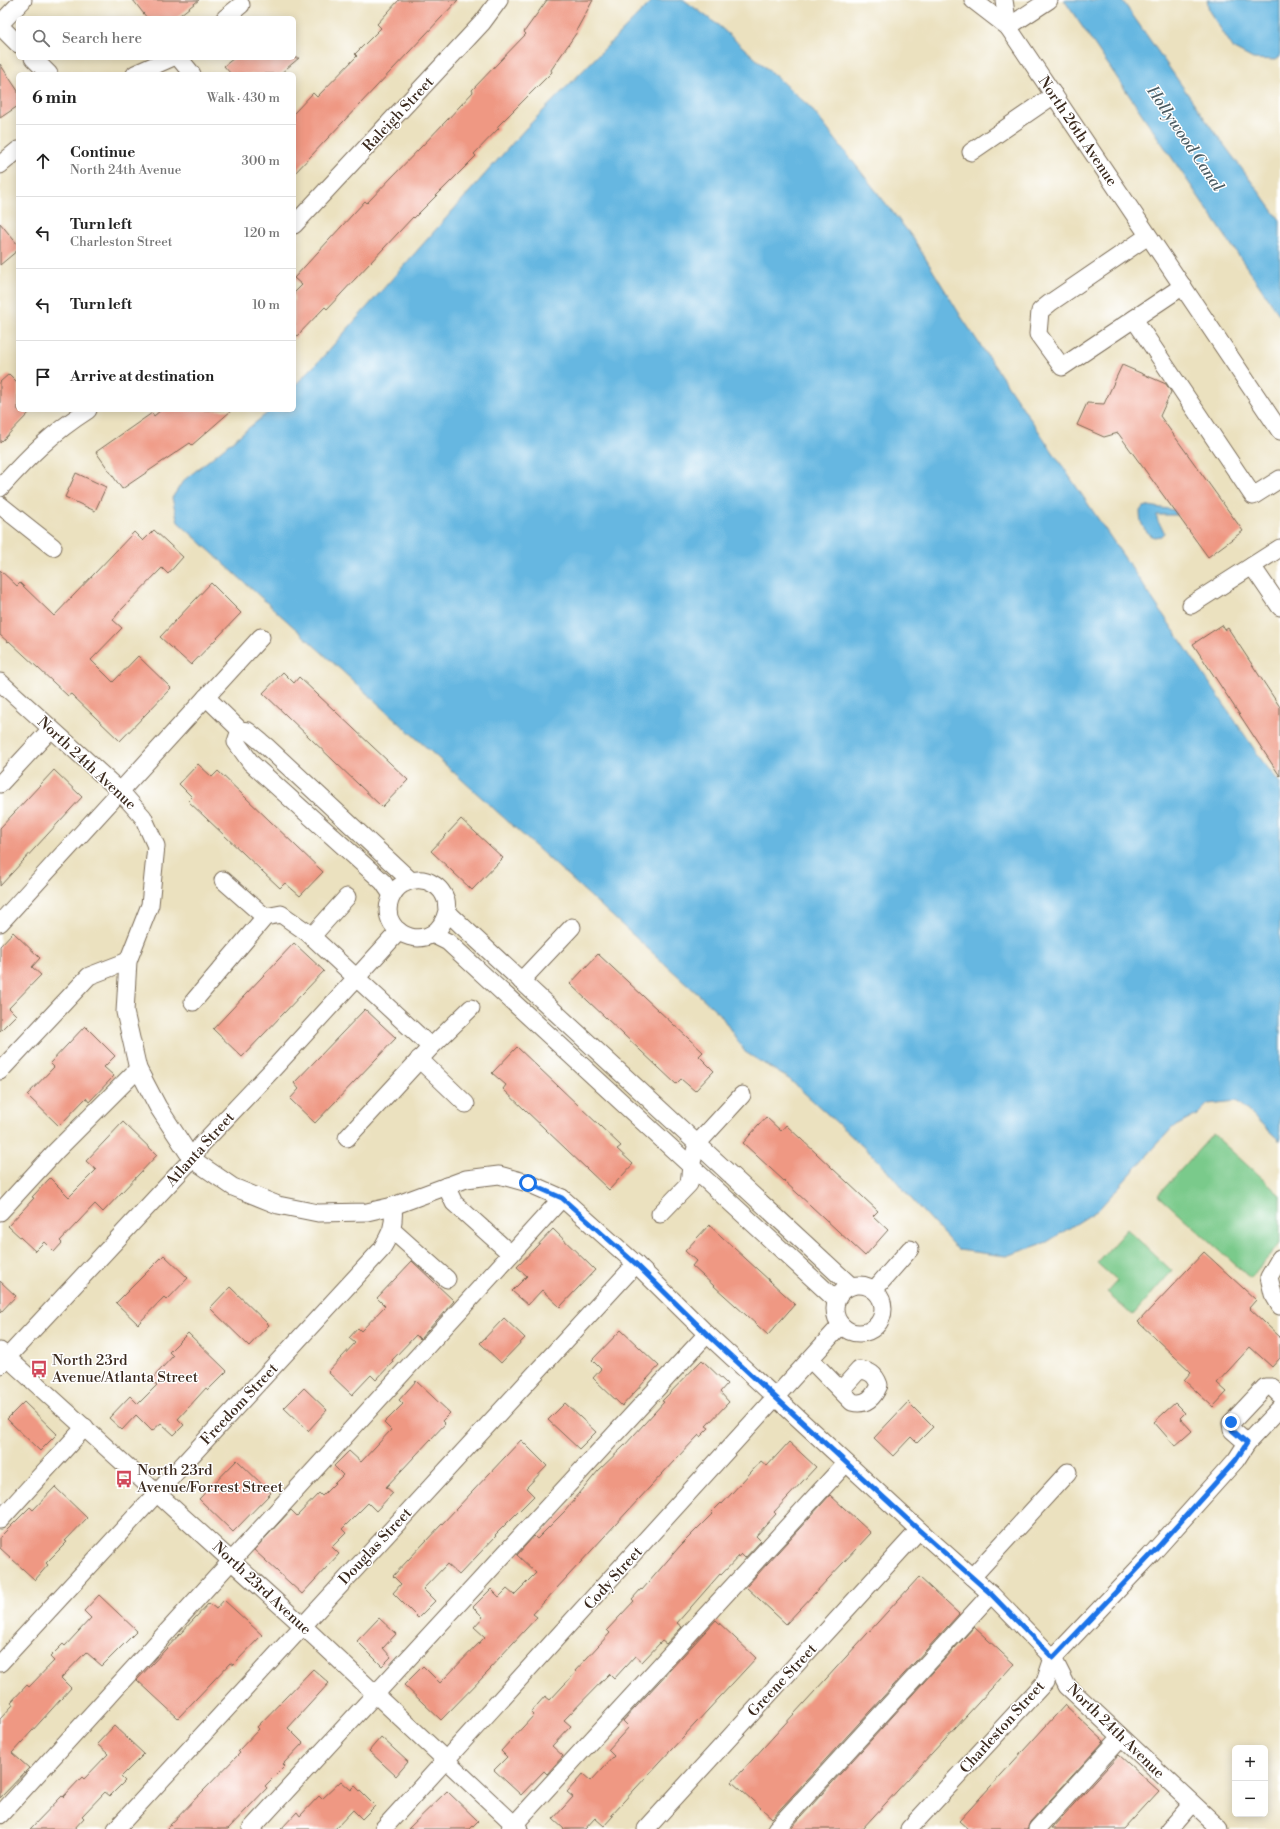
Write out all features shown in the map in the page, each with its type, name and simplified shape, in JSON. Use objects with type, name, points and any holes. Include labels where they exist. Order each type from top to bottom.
[{"type":"street","points":[[16,42],[0,25],[23,0]]},
{"type":"street","name":"Raleigh Street","points":[[296,223],[482,23],[499,0]]},
{"type":"street","name":"North 26th Avenue","points":[[973,0],[1008,27],[1280,431]]},
{"type":"street","name":"North 26th Avenue","points":[[1004,0],[1008,27]]},
{"type":"street","points":[[1008,27],[1049,0]]},
{"type":"street","points":[[227,16],[241,5]]},
{"type":"street","points":[[35,60],[47,72]]},
{"type":"street","points":[[140,72],[166,60]]},
{"type":"street","points":[[181,60],[190,72]]},
{"type":"street","points":[[971,152],[1054,95]]},
{"type":"street","points":[[0,165],[16,152]]},
{"type":"street","points":[[1148,236],[1050,302],[1040,311],[1038,334],[1062,367],[1182,286]]},
{"type":"street","points":[[1134,319],[1253,496],[1280,479]]},
{"type":"street","points":[[0,488],[31,453],[66,424],[85,412]]},
{"type":"street","points":[[0,505],[53,547]]},
{"type":"street","points":[[1191,605],[1280,548]]},
{"type":"street","points":[[1252,566],[1280,607]]},
{"type":"street","points":[[0,923],[261,636]]},
{"type":"street","name":"North 24th Avenue","points":[[0,682],[120,791],[143,817],[156,846],[150,905],[128,961],[125,1012],[138,1069],[158,1107],[192,1159],[233,1187],[278,1205],[318,1213],[367,1212],[393,1206],[466,1179],[499,1175],[528,1183],[562,1198],[636,1264],[707,1334],[846,1463],[991,1594],[1053,1658],[1067,1686],[1220,1829]]},
{"type":"street","points":[[206,697],[240,730],[248,731],[266,746],[410,880]]},
{"type":"street","points":[[0,784],[51,729]]},
{"type":"street","points":[[240,730],[236,742],[251,763],[383,882],[392,895]]},
{"type":"street","points":[[223,880],[265,917]]},
{"type":"street","points":[[410,880],[421,880],[432,883],[441,890],[446,900],[447,911],[445,920],[440,928],[424,938],[406,936],[392,924],[389,914],[389,904],[392,895],[397,889],[410,880]]},
{"type":"street","points":[[312,936],[347,897]]},
{"type":"street","points":[[447,911],[851,1286]]},
{"type":"street","points":[[193,1002],[265,917],[281,914],[312,936],[356,978],[425,1053],[466,1104]]},
{"type":"street","points":[[522,981],[572,928]]},
{"type":"street","name":"Atlanta Street","points":[[2,1358],[192,1159],[201,1145],[399,931]]},
{"type":"street","points":[[432,934],[448,942],[836,1300]]},
{"type":"street","points":[[0,1071],[89,976],[128,961]]},
{"type":"street","points":[[347,1138],[425,1053],[471,1008]]},
{"type":"street","points":[[0,1212],[55,1152],[138,1069]]},
{"type":"street","points":[[660,1214],[688,1184],[697,1144],[742,1095]]},
{"type":"street","points":[[446,1186],[454,1203],[511,1254]]},
{"type":"street","points":[[0,1815],[562,1198]]},
{"type":"street","name":"Freedom Street","points":[[0,1663],[381,1250],[392,1230],[394,1218],[393,1206]]},
{"type":"street","points":[[392,1230],[447,1279]]},
{"type":"street","points":[[874,1290],[910,1249]]},
{"type":"street","points":[[1280,1258],[1269,1278],[1273,1294],[1280,1306]]},
{"type":"street","name":"Douglas Street","points":[[116,1829],[302,1625],[636,1264]]},
{"type":"street","points":[[859,1285],[867,1286],[874,1290],[879,1296],[882,1311],[876,1325],[863,1332],[855,1333],[841,1326],[836,1318],[835,1309],[836,1300],[840,1294],[851,1286],[859,1285]]},
{"type":"street","name":"Cody Street","points":[[383,1829],[841,1326]]},
{"type":"street","points":[[251,1829],[707,1334]]},
{"type":"street","name":"North 23rd Avenue","points":[[2,1358],[85,1428],[232,1560],[447,1760],[515,1827]]},
{"type":"street","points":[[811,1360],[841,1390]]},
{"type":"street","points":[[1247,1443],[1232,1430],[1231,1422],[1265,1387],[1272,1387],[1280,1395]]},
{"type":"street","name":"Charleston Street","points":[[909,1829],[1045,1682],[1053,1658],[1170,1534],[1236,1460],[1247,1443],[1280,1408]]},
{"type":"street","points":[[0,1520],[85,1428]]},
{"type":"street","points":[[515,1827],[846,1463]]},
{"type":"street","points":[[972,1577],[1068,1472]]},
{"type":"street","name":"Greene Street","points":[[646,1829],[919,1530]]},
{"type":"street","points":[[776,1829],[991,1594]]},
{"type":"street","points":[[1037,1829],[1121,1737]]},
{"type":"street","points":[[1170,1829],[1192,1804]]},
{"type":"green space","points":[[1213,1134],[1280,1195],[1280,1244],[1250,1278],[1158,1195]]},
{"type":"green space","points":[[1127,1229],[1172,1271],[1133,1315],[1107,1292],[1117,1281],[1097,1263]]},
{"type":"water","points":[[653,0],[684,0],[718,25],[810,107],[913,238],[962,318],[1263,762],[1280,783],[1280,1141],[1237,1101],[1208,1104],[1197,1115],[1172,1128],[1098,1210],[1047,1242],[1006,1256],[958,1250],[882,1164],[789,1079],[745,1052],[720,1014],[178,522],[172,498],[183,481],[269,412],[296,412],[296,384],[320,360],[526,128]]},
{"type":"water","name":"Hollywood Canal","points":[[1064,0],[1122,0],[1210,126],[1280,220],[1280,316]]},
{"type":"water","points":[[1207,0],[1280,0],[1280,57],[1276,60],[1253,59],[1234,49],[1209,11]]},
{"type":"water","points":[[1149,506],[1174,510],[1177,515],[1157,515],[1164,533],[1161,536],[1154,537],[1150,535],[1142,523],[1140,511],[1143,507]]},
{"type":"building","points":[[133,0],[199,0],[179,16],[145,16]]},
{"type":"building","points":[[399,0],[458,0],[296,172],[296,111],[313,93],[317,97],[357,56],[355,54],[381,28],[377,24]]},
{"type":"building","points":[[547,0],[593,0],[576,31],[577,32],[551,70],[552,72],[497,127],[499,128],[474,154],[476,156],[414,218],[413,217],[327,309],[325,307],[296,337],[296,291],[302,285],[296,280],[296,276],[365,201],[367,203],[447,120],[473,92],[472,90],[526,34],[524,32]]},
{"type":"building","points":[[296,58],[299,58],[282,72],[229,72],[224,66],[232,60],[296,60]]},
{"type":"building","points":[[0,64],[16,88],[16,107],[0,118]]},
{"type":"building","points":[[0,223],[16,243],[16,252],[0,265]]},
{"type":"building","points":[[1122,365],[1166,384],[1171,392],[1160,416],[1243,531],[1208,557],[1118,433],[1104,437],[1077,425],[1087,403],[1104,404]]},
{"type":"building","points":[[9,374],[16,381],[16,412],[30,412],[0,443],[0,382]]},
{"type":"building","points":[[159,412],[230,412],[192,445],[190,443],[122,489],[96,452],[152,413],[154,416]]},
{"type":"building","points":[[76,473],[106,487],[95,511],[65,497]]},
{"type":"building","points":[[154,530],[183,557],[168,574],[162,568],[120,611],[113,620],[122,628],[91,660],[113,682],[138,656],[171,688],[120,741],[71,694],[68,696],[9,641],[8,642],[0,635],[0,570],[17,586],[20,583],[54,616],[134,532],[143,541]]},
{"type":"building","points":[[211,583],[241,613],[191,665],[160,637]]},
{"type":"building","points":[[1222,625],[1225,630],[1228,628],[1280,707],[1280,776],[1193,644]]},
{"type":"building","points":[[283,672],[294,683],[299,677],[408,780],[382,807],[263,693]]},
{"type":"building","points":[[198,764],[212,777],[218,771],[323,872],[300,896],[285,883],[280,888],[188,801],[192,797],[179,784]]},
{"type":"building","points":[[54,770],[82,797],[0,886],[0,828]]},
{"type":"building","points":[[461,819],[503,858],[472,890],[431,851]]},
{"type":"building","points":[[13,932],[40,958],[32,967],[41,975],[9,1008],[16,1015],[0,1031],[0,946]]},
{"type":"building","points":[[294,943],[324,971],[242,1057],[213,1029]]},
{"type":"building","points":[[598,954],[703,1052],[699,1056],[714,1071],[695,1091],[681,1079],[676,1084],[570,984]]},
{"type":"building","points":[[365,1009],[396,1038],[315,1123],[290,1099],[299,1089],[294,1083]]},
{"type":"building","points":[[85,1026],[115,1056],[104,1067],[114,1076],[89,1102],[86,1098],[59,1126],[27,1095],[54,1067],[50,1063]]},
{"type":"building","points":[[517,1047],[621,1146],[617,1149],[633,1164],[609,1190],[503,1089],[506,1085],[492,1073]]},
{"type":"building","points":[[766,1117],[781,1131],[786,1125],[878,1211],[873,1216],[888,1230],[865,1256],[743,1143]]},
{"type":"building","points":[[123,1122],[157,1155],[103,1212],[95,1204],[60,1241],[62,1243],[54,1252],[44,1242],[35,1251],[8,1226],[50,1178],[69,1197],[96,1170],[86,1161]]},
{"type":"building","points":[[709,1225],[795,1304],[768,1335],[692,1266],[696,1261],[685,1251]]},
{"type":"building","points":[[553,1229],[595,1270],[560,1307],[542,1290],[528,1305],[512,1291],[527,1276],[517,1267]]},
{"type":"building","points":[[1204,1252],[1256,1300],[1249,1308],[1280,1337],[1280,1358],[1272,1367],[1250,1347],[1217,1383],[1227,1392],[1213,1407],[1184,1380],[1191,1372],[1138,1322]]},
{"type":"building","points":[[164,1255],[188,1278],[167,1300],[164,1297],[138,1324],[116,1303]]},
{"type":"building","points":[[412,1261],[454,1301],[420,1339],[416,1335],[392,1360],[393,1362],[376,1380],[371,1375],[352,1395],[328,1372],[355,1343],[349,1338],[358,1328],[361,1331],[385,1306],[377,1298]]},
{"type":"building","points":[[0,1281],[16,1296],[0,1313]]},
{"type":"building","points":[[230,1287],[269,1325],[249,1346],[210,1308]]},
{"type":"building","points":[[504,1318],[525,1338],[501,1363],[480,1343]]},
{"type":"building","points":[[621,1330],[659,1366],[622,1406],[593,1378],[601,1369],[592,1360]]},
{"type":"building","points":[[188,1333],[227,1371],[208,1390],[206,1388],[178,1419],[184,1425],[174,1435],[161,1423],[152,1431],[136,1415],[122,1430],[109,1418],[130,1396],[138,1404],[157,1385],[151,1380],[173,1356],[169,1352]]},
{"type":"building","points":[[702,1360],[727,1384],[720,1392],[729,1402],[706,1426],[709,1428],[700,1437],[699,1435],[674,1461],[533,1614],[537,1617],[489,1669],[490,1670],[441,1720],[404,1685],[423,1666],[440,1683],[485,1637],[474,1627],[483,1617],[473,1607],[491,1589],[499,1597],[507,1589],[514,1595],[536,1573],[517,1555],[534,1536],[537,1539],[565,1511],[598,1471],[624,1446],[664,1402],[662,1401]]},
{"type":"building","points":[[416,1381],[450,1413],[442,1421],[445,1424],[386,1487],[393,1493],[376,1511],[368,1503],[342,1529],[346,1533],[332,1547],[339,1554],[302,1594],[254,1550],[291,1510],[297,1516],[319,1493],[322,1496],[343,1475],[334,1466],[349,1451],[361,1462],[391,1430],[384,1423],[403,1404],[399,1400]]},
{"type":"building","points":[[304,1388],[327,1410],[308,1431],[284,1408]]},
{"type":"building","points":[[24,1402],[57,1434],[40,1451],[7,1419]]},
{"type":"building","points":[[908,1402],[933,1427],[917,1443],[911,1437],[893,1456],[874,1438]]},
{"type":"building","points":[[565,1403],[596,1432],[579,1449],[548,1420]]},
{"type":"building","points":[[1175,1403],[1185,1413],[1180,1418],[1192,1431],[1175,1446],[1154,1422]]},
{"type":"building","points":[[521,1440],[547,1466],[526,1488],[534,1496],[495,1535],[496,1536],[459,1575],[447,1564],[423,1589],[435,1601],[418,1618],[393,1593],[401,1584],[393,1576]]},
{"type":"building","points":[[789,1442],[816,1467],[774,1512],[776,1514],[756,1536],[761,1541],[745,1558],[741,1554],[721,1575],[720,1574],[677,1623],[682,1627],[666,1644],[662,1641],[642,1662],[635,1656],[614,1679],[609,1674],[564,1720],[571,1726],[552,1746],[563,1756],[547,1774],[544,1771],[521,1795],[494,1770],[507,1757],[501,1751],[534,1715],[531,1712],[545,1696],[550,1700],[576,1672],[575,1671],[610,1633],[607,1630],[634,1601],[632,1599],[641,1589],[642,1590],[680,1546],[721,1503],[722,1504],[761,1461],[767,1466]]},
{"type":"building","points":[[237,1460],[271,1493],[233,1532],[199,1499]]},
{"type":"building","points":[[55,1487],[87,1518],[65,1541],[67,1542],[46,1563],[48,1565],[35,1580],[0,1548],[0,1537],[30,1507],[33,1510]]},
{"type":"building","points":[[830,1495],[871,1533],[786,1624],[746,1587]]},
{"type":"building","points":[[919,1577],[959,1614],[772,1818],[732,1782]]},
{"type":"building","points":[[99,1595],[137,1631],[102,1666],[86,1652],[61,1678],[71,1688],[12,1753],[29,1768],[0,1798],[0,1719],[13,1705],[11,1702],[27,1685],[29,1687],[54,1661],[50,1657],[63,1644],[65,1646],[91,1618],[84,1611]]},
{"type":"building","points":[[224,1600],[262,1635],[233,1665],[230,1663],[178,1718],[137,1680],[209,1603],[216,1609]]},
{"type":"building","points":[[379,1618],[396,1634],[383,1648],[391,1657],[382,1666],[357,1641]]},
{"type":"building","points":[[716,1620],[756,1658],[611,1815],[613,1816],[604,1826],[595,1818],[585,1829],[564,1829],[553,1819],[573,1797],[567,1792],[583,1774],[591,1781],[614,1756],[608,1750],[629,1727],[623,1721]]},
{"type":"building","points":[[974,1627],[1014,1664],[862,1829],[790,1829]]},
{"type":"building","points":[[313,1669],[329,1683],[288,1728],[303,1743],[283,1764],[285,1766],[265,1786],[267,1788],[228,1829],[166,1829],[240,1753],[238,1751],[259,1729],[257,1727]]},
{"type":"building","points":[[1065,1705],[1104,1741],[1030,1822],[1027,1829],[968,1829],[959,1821]]},
{"type":"building","points":[[114,1726],[144,1754],[121,1777],[125,1781],[110,1796],[105,1792],[82,1816],[84,1818],[74,1829],[30,1829],[62,1796],[63,1797],[82,1777],[84,1779],[108,1754],[97,1744]]},
{"type":"building","points":[[381,1737],[408,1762],[396,1776],[369,1751]]},
{"type":"building","points":[[1119,1755],[1159,1791],[1124,1829],[1051,1829]]},
{"type":"building","points":[[341,1781],[351,1790],[355,1786],[375,1806],[362,1819],[353,1810],[335,1829],[281,1829],[297,1812],[300,1816],[319,1796],[322,1799]]},
{"type":"building","points":[[447,1791],[478,1821],[470,1829],[408,1829]]},
{"type":"place","name":"North 23rd Avenue/Atlanta Street","points":[[39,1369]]},
{"type":"place","name":"North 23rd Avenue/Forrest Street","points":[[124,1479]]},
{"type":"route","points":[[528,1183],[562,1198],[636,1264],[707,1334],[919,1530],[991,1594],[1053,1658],[1150,1556],[1236,1460],[1247,1443],[1232,1430],[1231,1422]]}]
